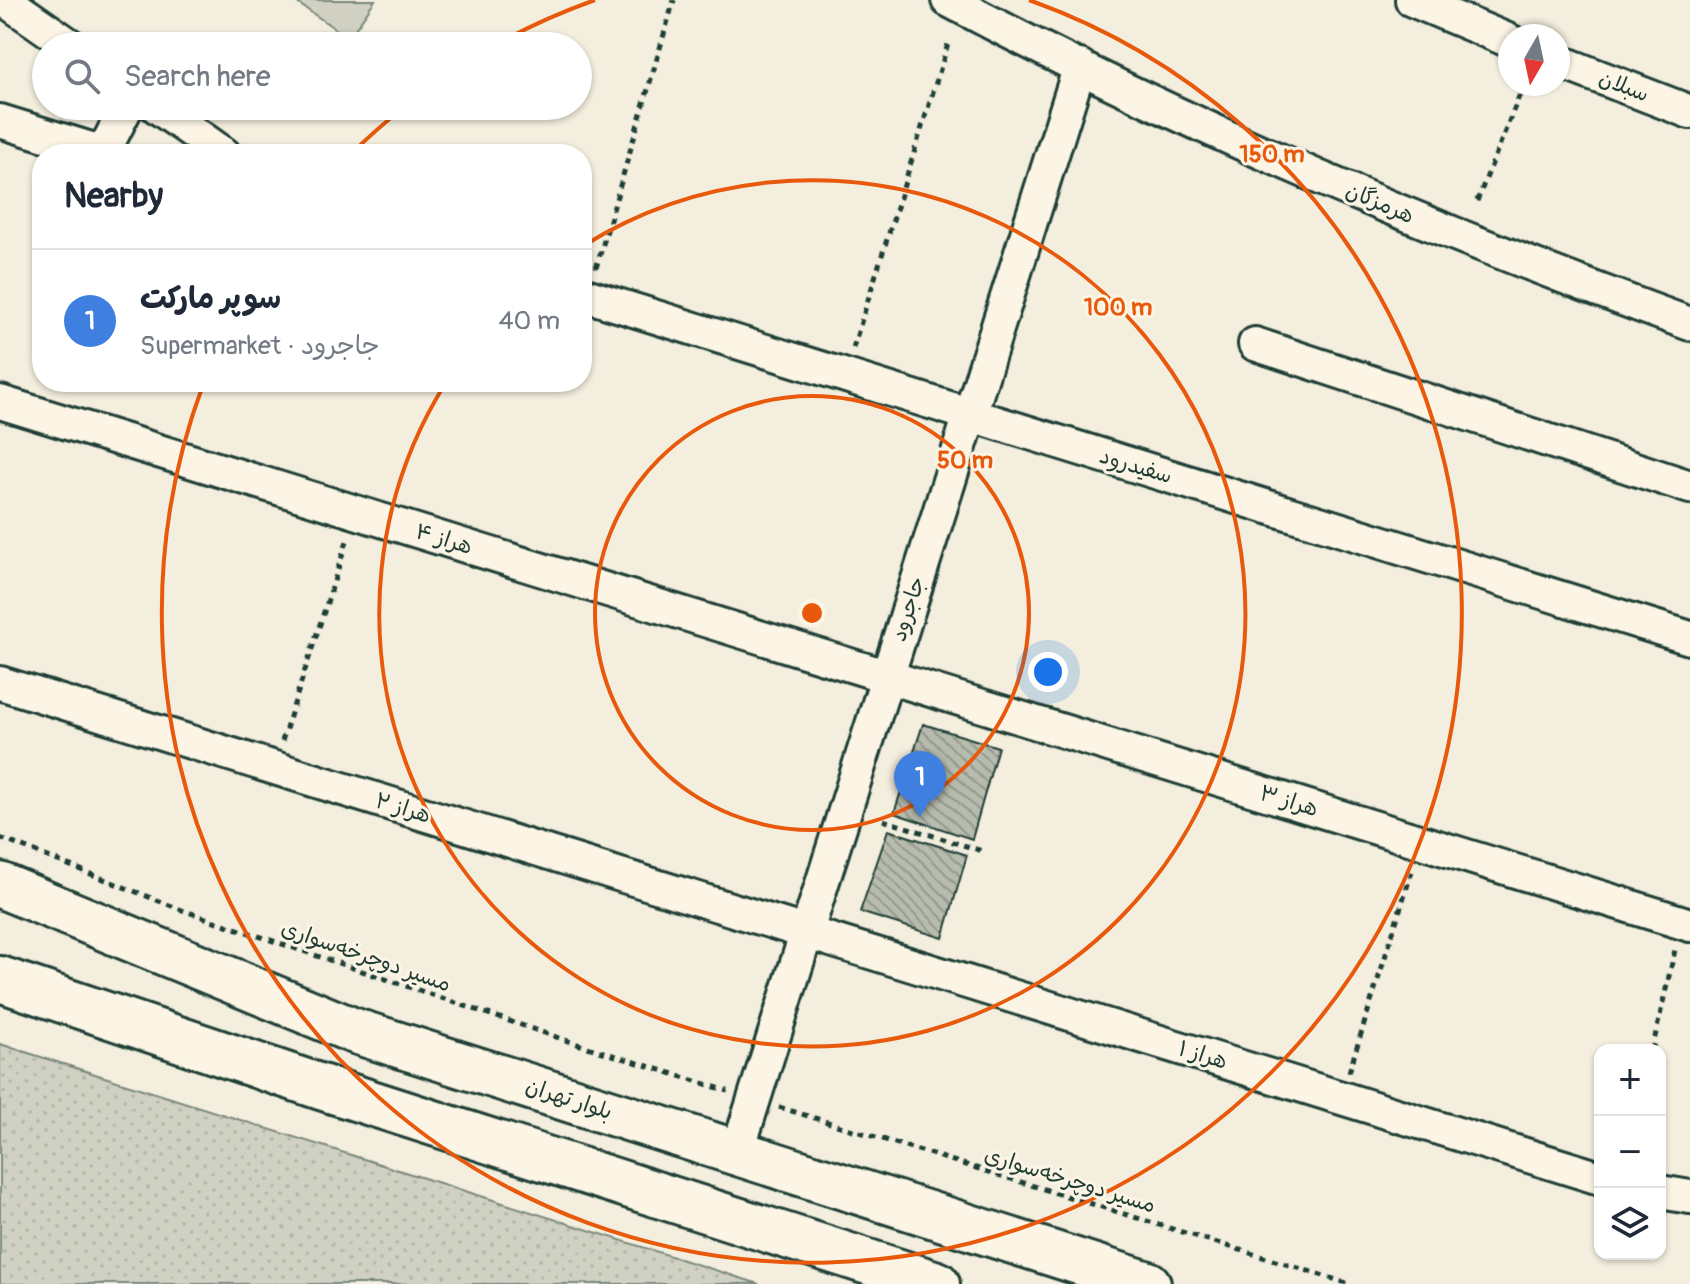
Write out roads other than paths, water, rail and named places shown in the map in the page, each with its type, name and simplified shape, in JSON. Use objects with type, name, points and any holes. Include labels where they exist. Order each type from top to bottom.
[{"type":"main road","name":"بلوار تهران","points":[[0,885],[352,1030],[1148,1284]]},
{"type":"main road","points":[[0,979],[321,1087],[937,1284]]},
{"type":"street","points":[[5,0],[51,32]]},
{"type":"street","name":"هرمزگان","points":[[948,0],[1277,159],[1404,213],[1690,324]]},
{"type":"street","points":[[1412,0],[1498,36]]},
{"type":"street","name":"جاجرود","points":[[737,1153],[1080,66]]},
{"type":"street","name":"سبلان","points":[[1570,66],[1690,112]]},
{"type":"street","points":[[109,144],[120,120]]},
{"type":"street","points":[[176,120],[210,144]]},
{"type":"street","points":[[0,121],[75,144]]},
{"type":"street","name":"سفیدرود","points":[[592,283],[970,414],[1690,638]]},
{"type":"street","points":[[1255,344],[1690,487]]},
{"type":"street","name":"هراز ۴","points":[[0,402],[887,677]]},
{"type":"street","name":"هراز ۳","points":[[887,677],[1683,935]]},
{"type":"street","name":"هراز ۲","points":[[0,683],[807,932]]},
{"type":"street","name":"هراز ۱","points":[[807,932],[1594,1176]]},
{"type":"street","points":[[1666,1193],[1690,1197]]},
{"type":"place","name":"سوپر مارکت","points":[[920,817]]}]
